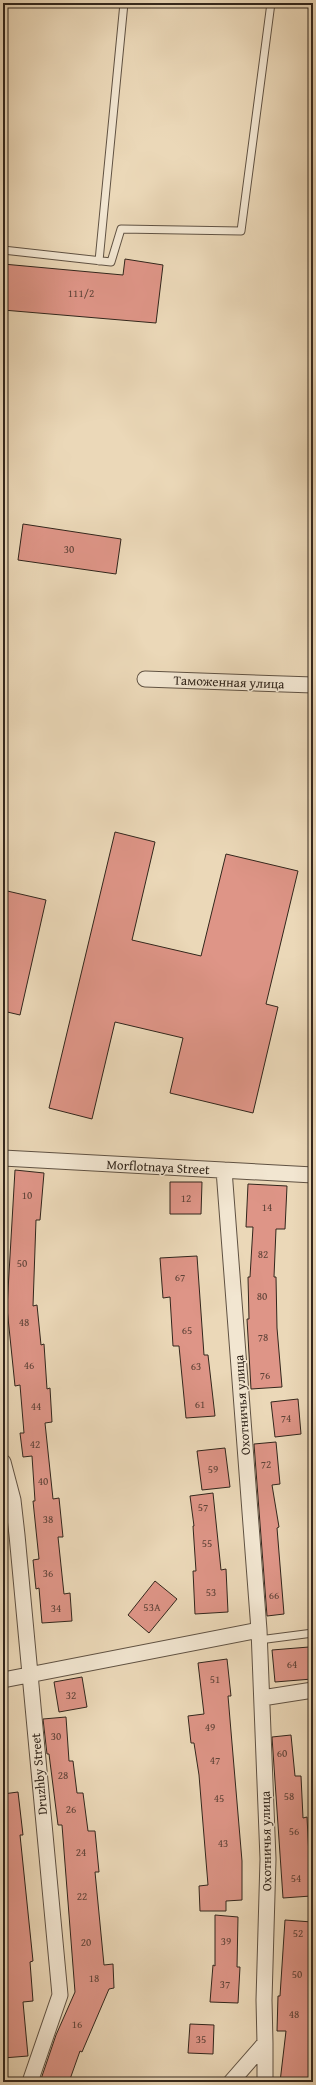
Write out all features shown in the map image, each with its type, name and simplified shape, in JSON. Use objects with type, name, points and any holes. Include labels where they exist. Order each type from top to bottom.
[{"type":"street","name":"Таможенная улица","points":[[144,679],[313,685]]},
{"type":"street","name":"Morflotnaya Street","points":[[3,1158],[313,1175]]},
{"type":"street","name":"Охотничья улица","points":[[224,1170],[259,1635],[262,1698],[268,1859],[264,2000],[266,2043],[265,2082]]},
{"type":"street","name":"Druzhby Street","points":[[3,1462],[13,1500],[60,1995],[30,2082]]},
{"type":"street","points":[[3,1680],[30,1674],[259,1635]]},
{"type":"street","points":[[262,1698],[313,1690]]},
{"type":"street","points":[[231,2082],[266,2043]]},
{"type":"lane","points":[[99,261],[124,3]]},
{"type":"lane","points":[[3,250],[111,262],[121,229],[241,231],[271,3]]},
{"type":"lane","points":[[259,1635],[313,1633]]},
{"type":"building","points":[[125,259],[163,265],[156,323],[3,310],[3,264],[123,275]]},
{"type":"building","points":[[23,524],[121,539],[116,574],[18,560]]},
{"type":"building","points":[[115,832],[155,842],[132,940],[201,956],[226,854],[298,871],[266,1004],[278,1007],[253,1113],[170,1093],[183,1038],[115,1022],[92,1119],[49,1108]]},
{"type":"building","points":[[3,890],[46,900],[20,1015],[3,1011]]},
{"type":"building","points":[[15,1170],[44,1173],[40,1220],[36,1220],[33,1306],[37,1305],[41,1345],[44,1344],[47,1389],[50,1388],[52,1422],[45,1423],[53,1499],[59,1498],[63,1537],[58,1537],[64,1594],[70,1593],[72,1621],[42,1623],[39,1588],[36,1589],[33,1560],[39,1559],[33,1501],[35,1501],[32,1456],[23,1457],[20,1433],[24,1433],[20,1385],[15,1386],[7,1308]]},
{"type":"building","points":[[170,1182],[202,1182],[201,1214],[170,1214]]},
{"type":"building","points":[[248,1184],[287,1186],[285,1229],[276,1229],[274,1277],[276,1277],[277,1328],[282,1387],[251,1389],[247,1319],[249,1319],[248,1277],[250,1277],[253,1227],[246,1227]]},
{"type":"building","points":[[197,1256],[204,1355],[208,1355],[215,1416],[186,1418],[179,1346],[173,1346],[170,1297],[163,1298],[160,1258]]},
{"type":"building","points":[[298,1399],[301,1434],[275,1437],[271,1402]]},
{"type":"building","points":[[276,1442],[280,1484],[272,1485],[279,1527],[277,1528],[284,1614],[267,1616],[254,1444]]},
{"type":"building","points":[[225,1448],[230,1487],[202,1490],[197,1451]]},
{"type":"building","points":[[213,1493],[221,1570],[226,1569],[228,1612],[195,1614],[193,1571],[196,1571],[194,1526],[190,1496]]},
{"type":"building","points":[[155,1581],[177,1599],[149,1633],[128,1615]]},
{"type":"building","points":[[309,1647],[312,1679],[275,1682],[272,1650]]},
{"type":"building","points":[[227,1659],[231,1696],[228,1696],[242,1861],[242,1900],[226,1901],[226,1911],[200,1911],[199,1886],[208,1885],[199,1775],[194,1743],[191,1743],[188,1716],[204,1714],[198,1663]]},
{"type":"building","points":[[82,1677],[87,1707],[59,1712],[54,1682]]},
{"type":"building","points":[[66,1717],[69,1761],[73,1761],[77,1793],[83,1793],[88,1831],[95,1831],[99,1872],[95,1872],[104,1965],[113,1964],[114,1988],[109,1989],[82,2052],[80,2051],[69,2082],[40,2082],[56,2035],[75,1992],[62,1825],[58,1825],[43,1719]]},
{"type":"building","points":[[291,1735],[295,1776],[301,1776],[303,1818],[307,1817],[311,1896],[283,1898],[272,1737]]},
{"type":"building","points":[[18,1792],[23,1835],[20,1835],[33,1961],[30,1962],[33,2001],[23,2002],[28,2056],[3,2058],[3,1794]]},
{"type":"building","points":[[215,1915],[238,1917],[237,1967],[240,1967],[238,2003],[210,2002],[213,1965],[215,1966]]},
{"type":"building","points":[[285,1920],[312,1922],[310,1950],[313,1950],[313,1958],[310,2043],[313,2044],[312,2082],[280,2082],[286,2031],[277,2031],[278,1996],[280,1996]]},
{"type":"building","points":[[190,2024],[214,2025],[213,2054],[188,2053]]}]
